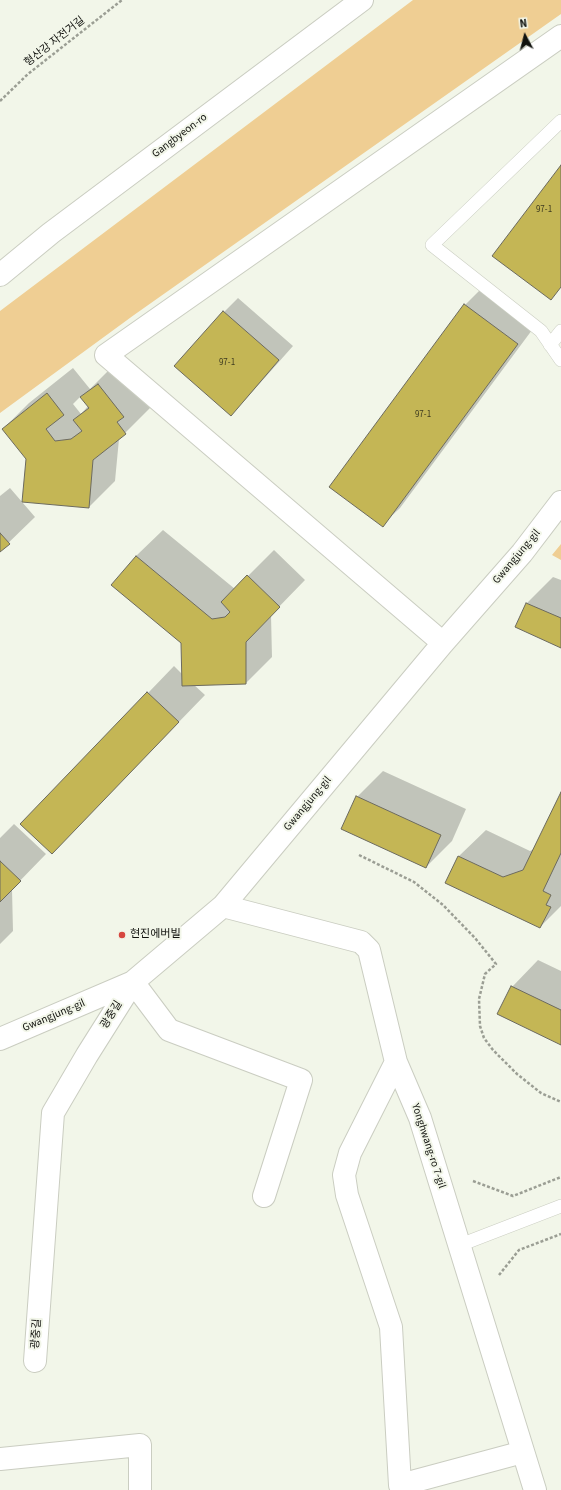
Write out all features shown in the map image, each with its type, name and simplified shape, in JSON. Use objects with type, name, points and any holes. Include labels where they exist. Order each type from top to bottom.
[{"type":"street","name":"Gangbyeon-ro","points":[[0,275],[51,233],[362,0]]},
{"type":"street","points":[[443,643],[106,355],[561,36]]},
{"type":"street","name":"Gwangjung-gil","points":[[0,1039],[133,982],[222,906],[443,643],[522,553],[561,502]]},
{"type":"street","name":"Yonghwang-ro 7-gil","points":[[222,906],[361,942],[369,950],[396,1062],[420,1118],[535,1490]]},
{"type":"street","points":[[133,982],[169,1030],[301,1080],[264,1196]]},
{"type":"street","name":"광중길","points":[[35,1361],[53,1113],[87,1055],[133,982]]},
{"type":"street","points":[[396,1062],[350,1154],[344,1174],[347,1195],[391,1327],[400,1485],[523,1452]]},
{"type":"street","points":[[0,1459],[140,1445],[140,1490]]},
{"type":"lane","points":[[561,121],[432,245],[541,331],[561,360]]},
{"type":"lane","points":[[550,344],[561,331]]},
{"type":"lane","points":[[460,1245],[561,1206]]},
{"type":"path","name":"형산강 자전거길","points":[[0,101],[28,74],[122,0]]},
{"type":"path","points":[[359,855],[414,882],[443,905],[475,938],[496,964],[485,974],[479,998],[480,1026],[484,1038],[493,1050],[517,1074],[541,1093],[561,1102]]},
{"type":"path","points":[[473,1181],[513,1196],[561,1177]]},
{"type":"path","points":[[499,1276],[519,1250],[561,1234]]},
{"type":"shaded area","points":[[413,0],[561,0],[561,14],[134,315],[0,413],[0,311]]},
{"type":"shaded area","points":[[561,544],[561,560],[552,555]]},
{"type":"building","points":[[561,165],[561,287],[551,300],[492,256]]},
{"type":"building","points":[[464,304],[518,344],[383,527],[329,487]]},
{"type":"building","points":[[223,311],[279,360],[231,416],[174,366]]},
{"type":"building","points":[[98,384],[124,417],[117,422],[126,434],[93,460],[89,508],[22,502],[26,459],[2,429],[47,393],[64,415],[46,429],[55,441],[71,439],[82,431],[73,420],[89,408],[80,397]]},
{"type":"building","points":[[0,533],[10,544],[0,552]]},
{"type":"building","points":[[136,556],[212,619],[225,617],[230,612],[221,602],[247,575],[280,607],[246,642],[246,684],[182,686],[181,643],[111,585]]},
{"type":"building","points":[[526,603],[561,618],[561,648],[515,627]]},
{"type":"building","points":[[147,692],[179,722],[52,854],[20,824]]},
{"type":"building","points":[[561,792],[561,853],[543,891],[551,895],[546,905],[551,907],[540,928],[445,883],[458,856],[503,877],[523,870]]},
{"type":"building","points":[[356,796],[441,835],[426,868],[341,829]]},
{"type":"building","points":[[0,861],[21,881],[0,902]]},
{"type":"building","points":[[511,986],[561,1010],[561,1045],[497,1014]]},
{"type":"place","name":"현진에버빌","points":[[122,935]]}]
